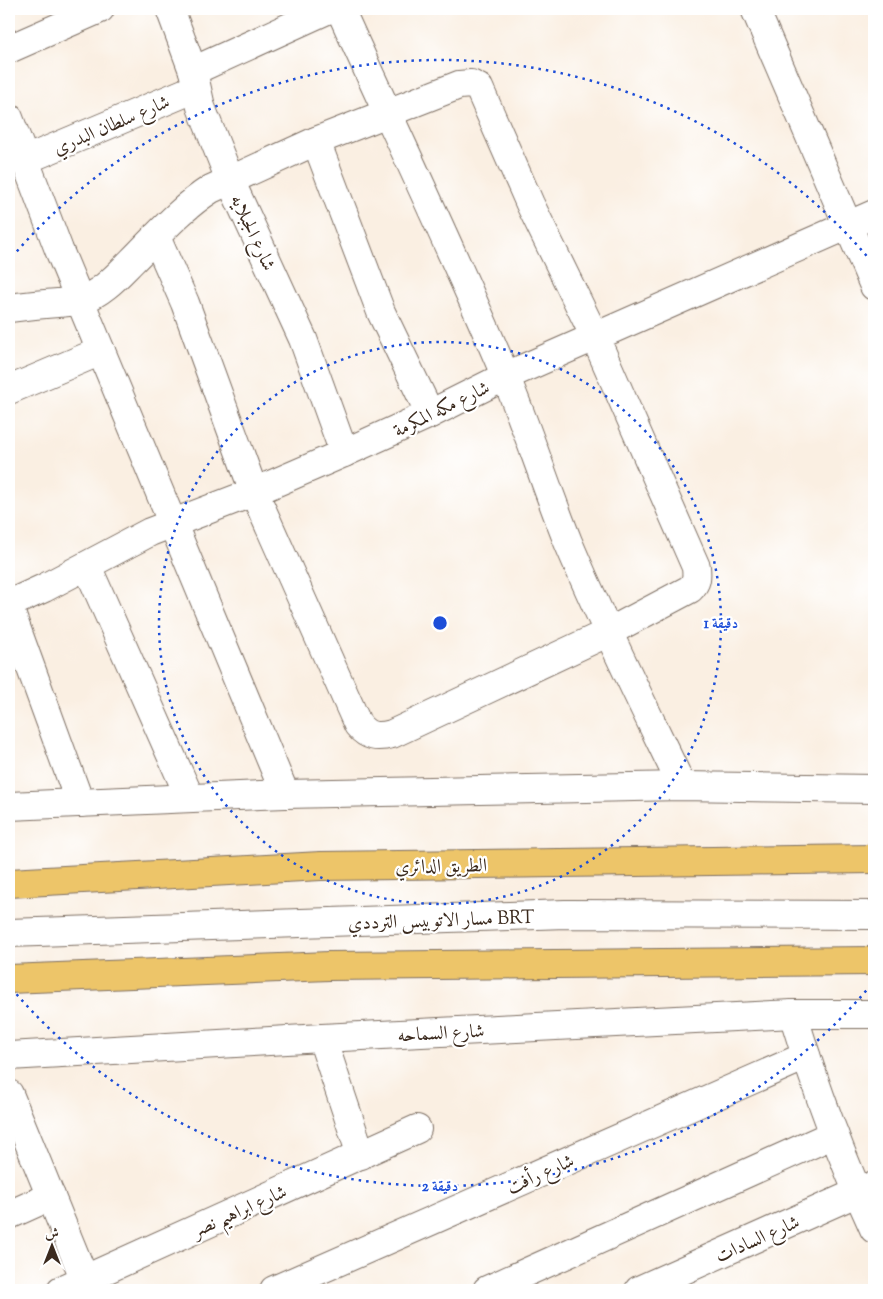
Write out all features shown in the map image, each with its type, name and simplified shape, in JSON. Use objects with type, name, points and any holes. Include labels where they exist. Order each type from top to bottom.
[{"type":"highway","name":"الطريق الدائري","points":[[9,883],[321,866],[874,859]]},
{"type":"highway","points":[[9,979],[329,966],[874,961]]},
{"type":"street","points":[[9,49],[57,18],[100,9]]},
{"type":"street","name":"شارع الجبلايه","points":[[170,9],[194,79],[201,107],[230,180],[303,339],[344,453]]},
{"type":"street","name":"شارع سلطان البدري","points":[[25,160],[194,79],[329,9]]},
{"type":"street","points":[[340,9],[443,233],[506,376],[568,541],[607,633],[682,786]]},
{"type":"street","points":[[755,9],[874,286]]},
{"type":"street","points":[[9,308],[80,300],[107,286],[156,237],[195,200],[230,180],[386,112],[460,85],[471,84],[479,88],[530,204],[595,338],[696,567],[697,576],[695,584],[690,589],[607,633],[392,734],[373,737],[364,733],[358,725],[254,492],[185,303],[156,237]]},
{"type":"street","points":[[9,118],[80,300],[285,794]]},
{"type":"street","points":[[316,141],[381,312],[430,414]]},
{"type":"street","name":"شارع مكه المكرمة","points":[[9,606],[128,542],[254,492],[344,453],[430,414],[506,376],[874,214]]},
{"type":"street","points":[[9,390],[101,351]]},
{"type":"street","points":[[86,566],[190,798]]},
{"type":"street","points":[[9,606],[80,803]]},
{"type":"street","points":[[9,806],[285,794],[682,786],[874,789]]},
{"type":"street","name":"مسار الاتوبيس الترددي BRT","points":[[9,933],[564,914],[874,915]]},
{"type":"street","points":[[793,1014],[834,1134],[866,1189],[874,1229]]},
{"type":"street","name":"شارع السماحه","points":[[9,1056],[793,1014],[874,1014]]},
{"type":"street","points":[[322,1038],[361,1155]]},
{"type":"street","name":"شارع رأفت","points":[[274,1290],[806,1056]]},
{"type":"street","points":[[12,1110],[51,1196],[78,1287]]},
{"type":"street","name":"شارع ابراهيم نصر","points":[[78,1287],[417,1129]]},
{"type":"street","points":[[487,1290],[834,1134]]},
{"type":"street","name":"شارع السادات","points":[[640,1290],[866,1189]]},
{"type":"street","points":[[9,1215],[51,1196]]}]
